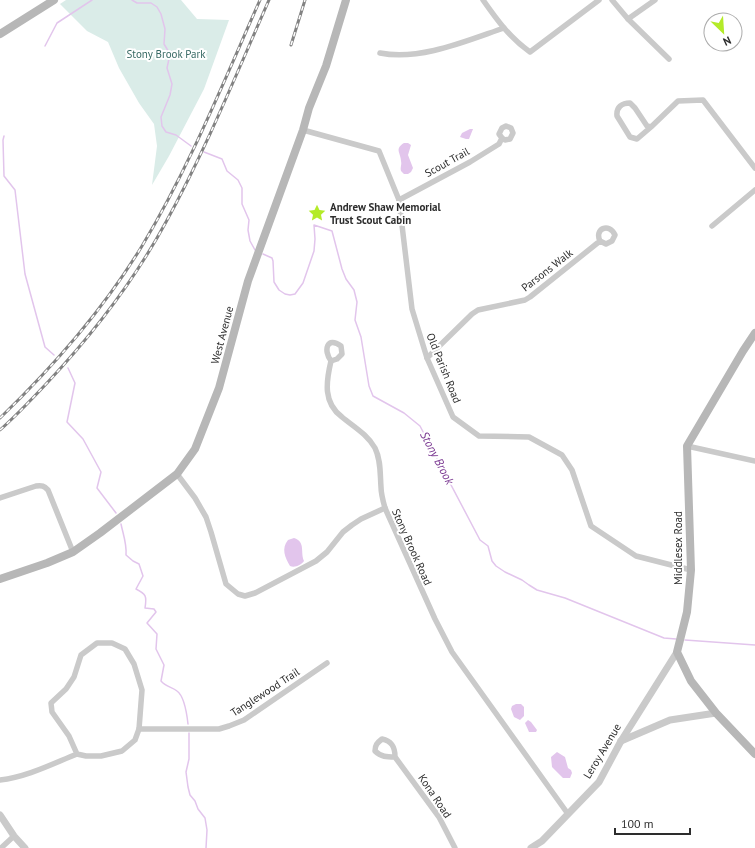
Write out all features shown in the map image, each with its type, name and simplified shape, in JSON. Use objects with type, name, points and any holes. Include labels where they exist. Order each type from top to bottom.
[{"type":"main road","points":[[0,34],[54,0]]},
{"type":"main road","name":"West Avenue","points":[[0,579],[47,563],[73,552],[177,474],[195,449],[219,388],[248,281],[303,130],[309,108],[326,66],[346,0]]},
{"type":"main road","points":[[687,446],[755,333]]},
{"type":"main road","name":"Middlesex Road","points":[[677,652],[687,612],[691,570],[687,446]]},
{"type":"main road","points":[[677,652],[691,681],[716,713],[755,754]]},
{"type":"street","points":[[483,0],[517,43],[530,52],[599,0]]},
{"type":"street","points":[[612,0],[628,19],[669,59]]},
{"type":"street","points":[[628,19],[655,0]]},
{"type":"street","points":[[380,53],[407,54],[433,51],[504,28]]},
{"type":"street","points":[[651,127],[648,126],[635,108],[630,104],[622,105],[618,108],[617,116],[630,137],[637,139],[651,127],[678,101],[703,100],[755,168]]},
{"type":"street","name":"Old Parish Road","points":[[303,130],[379,151],[399,200],[412,309],[427,358],[453,417],[479,436],[529,437],[562,455],[572,470],[591,526],[636,556],[691,570]]},
{"type":"street","name":"Scout Trail","points":[[399,200],[470,162],[499,144],[502,138]]},
{"type":"street","points":[[712,226],[755,190]]},
{"type":"street","name":"Parsons Walk","points":[[427,358],[472,314],[478,310],[525,300],[600,241]]},
{"type":"street","points":[[331,361],[326,387],[329,401],[332,407],[342,418],[358,428],[376,449],[379,459],[381,488],[385,508]]},
{"type":"street","points":[[687,446],[755,461]]},
{"type":"street","name":"Stony Brook Road","points":[[177,474],[195,498],[206,517],[226,584],[238,594],[245,596],[255,593],[316,561],[328,552],[343,532],[352,525],[361,519],[385,508],[428,606],[452,652],[568,814]]},
{"type":"street","points":[[0,498],[36,486],[45,486],[73,552]]},
{"type":"street","points":[[0,780],[12,779],[27,774],[77,754],[86,756],[100,756],[122,750],[134,740],[139,729],[142,690],[134,664],[125,650],[112,643],[97,643],[81,655],[74,677],[66,689],[51,703],[52,712],[69,736],[77,754]]},
{"type":"street","name":"Leroy Avenue","points":[[531,848],[542,842],[599,782],[621,741],[677,652]]},
{"type":"street","name":"Tanglewood Trail","points":[[139,729],[219,729],[234,725],[244,720],[327,663]]},
{"type":"street","points":[[621,741],[670,720],[716,713]]},
{"type":"street","name":"Kona Road","points":[[395,757],[439,817],[455,848]]},
{"type":"street","points":[[0,815],[14,836],[25,848]]},
{"type":"street","points":[[1,848],[14,836]]},
{"type":"green space","name":"Stony Brook Park","points":[[66,0],[181,0],[197,19],[229,20],[204,89],[152,185],[157,146],[154,124],[139,103],[119,68],[108,42],[87,31],[60,4]]},
{"type":"shaded area","points":[[473,129],[469,139],[460,137],[462,133]]},
{"type":"shaded area","points":[[404,143],[411,145],[408,155],[413,168],[408,174],[404,174],[401,171],[399,147]]},
{"type":"shaded area","points":[[294,538],[300,542],[304,561],[300,565],[294,567],[290,566],[284,550],[288,540]]},
{"type":"shaded area","points":[[521,704],[524,707],[524,716],[520,720],[514,717],[511,709],[512,706]]},
{"type":"shaded area","points":[[528,720],[537,730],[536,732],[529,732],[525,723]]},
{"type":"shaded area","points":[[557,752],[565,757],[568,768],[572,773],[570,778],[563,778],[552,767],[551,757]]},
{"type":"waterway","points":[[45,46],[57,23],[92,0]]},
{"type":"waterway","name":"Stony Brook","points":[[132,0],[137,3],[151,3],[157,7],[161,14],[165,29],[164,44],[170,54],[167,68],[172,84],[170,95],[161,117],[162,126],[166,132],[176,135],[191,146]]},
{"type":"waterway","points":[[4,136],[4,176],[15,190],[25,274],[45,347],[54,355]]},
{"type":"waterway","name":"Stony Brook","points":[[204,152],[222,159],[227,171],[238,180],[242,188],[242,204],[249,220],[248,230],[250,241],[255,250]]},
{"type":"waterway","name":"Stony Brook","points":[[263,254],[272,258],[274,282],[279,290],[285,294],[295,294],[303,283],[314,251],[314,225],[332,231],[342,269],[346,279],[354,290],[357,302],[355,320],[361,337],[369,386],[373,396],[404,413],[420,426],[480,540],[488,546],[492,561],[496,566],[537,590],[565,598],[664,638],[676,639]]},
{"type":"waterway","points":[[68,368],[75,383],[67,422],[83,439],[101,472],[97,488],[116,513]]},
{"type":"waterway","points":[[121,524],[126,555],[139,564],[143,576],[136,589],[142,592],[145,596],[145,608],[154,609],[156,612],[147,623],[157,634],[156,649],[164,665],[161,681],[179,693],[182,697],[188,724]]},
{"type":"waterway","name":"Stony Brook","points":[[685,640],[755,645]]},
{"type":"waterway","points":[[189,733],[189,759],[186,772],[188,787],[190,795],[205,818],[207,830],[206,848]]},
{"type":"railway","points":[[0,418],[58,358],[77,336],[111,293],[142,246],[190,156],[260,0]]},
{"type":"railway","points":[[0,430],[36,395],[96,326],[112,306],[154,244],[194,168],[269,0]]},
{"type":"railway","points":[[291,45],[305,0]]},
{"type":"place","name":"Andrew Shaw Memorial Trust Scout Cabin","points":[[317,213]]}]
